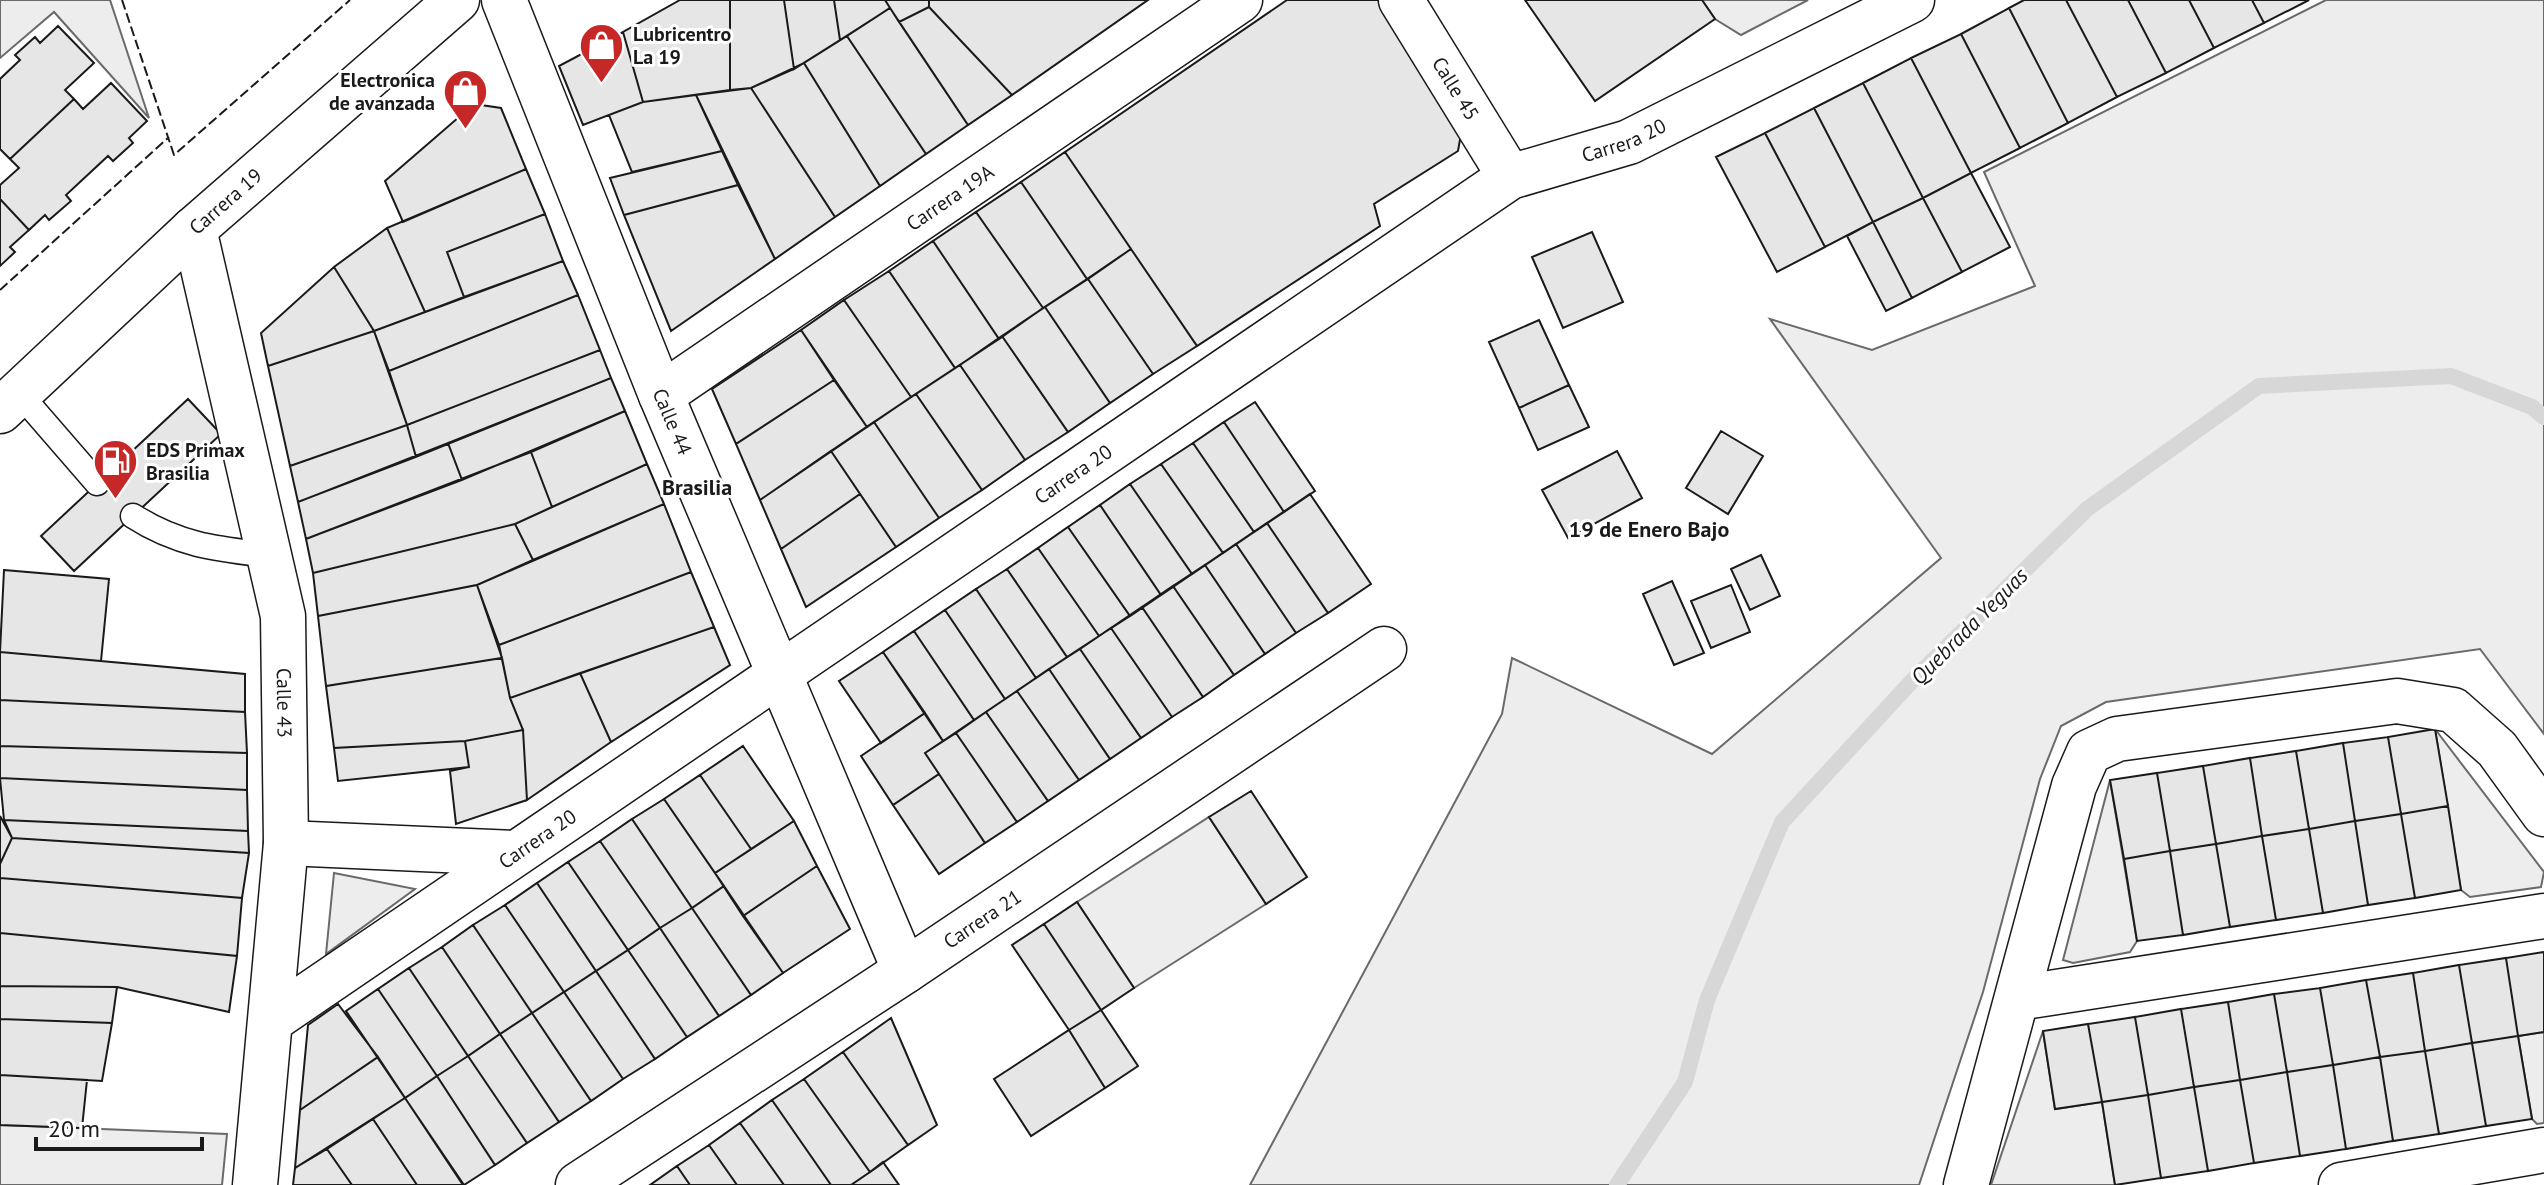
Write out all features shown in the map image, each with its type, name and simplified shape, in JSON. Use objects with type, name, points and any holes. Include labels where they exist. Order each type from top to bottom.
[{"type":"street","name":"Carrera 19","points":[[10,402],[194,229],[457,0]]},
{"type":"street","name":"Calle 44","points":[[504,0],[661,395],[905,971]]},
{"type":"street","name":"Carrera 19A","points":[[661,395],[1240,0]]},
{"type":"street","name":"Calle 45","points":[[1401,0],[1510,177]]},
{"type":"street","name":"Carrera 20","points":[[273,1019],[1510,177],[1629,142],[1912,0]]},
{"type":"street","name":"Calle 43","points":[[194,229],[283,616],[286,843],[273,1019],[255,1185]]},
{"type":"street","name":"Carrera 21","points":[[578,1185],[905,971],[1384,649]]},
{"type":"street","points":[[1966,1185],[2074,786],[2089,752],[2117,739],[2397,701],[2453,710],[2497,749],[2544,814]]},
{"type":"street","points":[[286,843],[513,853]]},
{"type":"street","points":[[2018,998],[2544,916]]},
{"type":"street","points":[[2352,1184],[2544,1150]]},
{"type":"lane","points":[[10,402],[97,483]]},
{"type":"lane","points":[[133,516],[163,536],[207,547],[269,555]]},
{"type":"shaded area","points":[[0,0],[110,0],[149,118],[54,12],[0,58]]},
{"type":"shaded area","points":[[1702,0],[1808,0],[1741,35],[1715,19]]},
{"type":"shaded area","points":[[2326,0],[2544,0],[2544,734],[2480,649],[2106,702],[2061,726],[2040,779],[1983,992],[1919,1185],[1250,1185],[1502,714],[1512,658],[1712,754],[1941,558],[1770,319],[1872,350],[2035,286],[1984,172]]},
{"type":"shaded area","points":[[2435,729],[2544,872],[2541,887],[2470,897],[2461,890]]},
{"type":"shaded area","points":[[2110,780],[2137,941],[2130,952],[2073,963],[2063,960]]},
{"type":"shaded area","points":[[1209,817],[1266,904],[1134,988],[1077,902]]},
{"type":"shaded area","points":[[334,873],[415,889],[326,954]]},
{"type":"shaded area","points":[[2043,1031],[2055,1109],[2102,1102],[2115,1185],[1991,1185]]},
{"type":"shaded area","points":[[2544,1032],[2544,1123],[2537,1124],[2532,1119],[2518,1036]]},
{"type":"shaded area","points":[[0,1125],[227,1134],[222,1185],[0,1185]]},
{"type":"building","points":[[680,0],[730,0],[730,90],[643,102],[623,32]]},
{"type":"building","points":[[730,0],[784,0],[794,69],[751,88],[730,90]]},
{"type":"building","points":[[784,0],[834,0],[840,40],[794,69]]},
{"type":"building","points":[[834,0],[885,0],[890,8],[840,40]]},
{"type":"building","points":[[885,0],[929,0],[929,7],[899,22]]},
{"type":"building","points":[[929,0],[1148,0],[1012,95],[929,7]]},
{"type":"building","points":[[1287,0],[1378,0],[1464,117],[1458,151],[1374,204],[1380,226],[1197,346],[1065,152]]},
{"type":"building","points":[[1525,0],[1702,0],[1715,19],[1595,101]]},
{"type":"building","points":[[2024,0],[2066,0],[2117,97],[2068,123],[2009,8]]},
{"type":"building","points":[[2066,0],[2128,0],[2166,73],[2117,97]]},
{"type":"building","points":[[2128,0],[2189,0],[2214,48],[2166,73]]},
{"type":"building","points":[[2189,0],[2252,0],[2264,23],[2214,48]]},
{"type":"building","points":[[2252,0],[2309,0],[2264,23]]},
{"type":"building","points":[[929,7],[1012,95],[968,125],[899,22]]},
{"type":"building","points":[[890,8],[968,125],[926,154],[847,36]]},
{"type":"building","points":[[2009,8],[2068,123],[2020,148],[1961,34]]},
{"type":"building","points":[[58,26],[94,63],[65,90],[74,99],[10,159],[0,149],[0,79],[20,60],[15,55],[35,37],[40,43]]},
{"type":"building","name":"Lubricentro La 19","points":[[623,32],[643,102],[583,125],[559,66]]},
{"type":"building","points":[[1961,34],[2020,148],[1971,173],[1911,58]]},
{"type":"building","points":[[847,36],[926,154],[880,186],[804,63]]},
{"type":"building","points":[[1911,58],[1971,173],[1923,198],[1863,83]]},
{"type":"building","points":[[804,63],[880,186],[835,217],[751,88]]},
{"type":"building","points":[[111,83],[147,121],[129,138],[133,143],[113,161],[108,156],[66,195],[71,201],[49,220],[45,215],[29,230],[0,199],[0,185],[19,168],[10,159],[74,99],[83,109]]},
{"type":"building","points":[[1863,83],[1923,198],[1873,222],[1814,108]]},
{"type":"building","points":[[751,88],[835,217],[775,259],[696,95]]},
{"type":"building","points":[[696,95],[722,151],[632,172],[609,115],[643,102]]},
{"type":"building","points":[[474,104],[501,108],[526,169],[403,222],[385,181]]},
{"type":"building","points":[[1814,108],[1873,222],[1825,247],[1765,133]]},
{"type":"building","points":[[1765,133],[1825,247],[1777,272],[1716,157]]},
{"type":"building","points":[[722,151],[738,185],[624,215],[610,178]]},
{"type":"building","points":[[1065,152],[1131,249],[1087,279],[1021,182]]},
{"type":"building","points":[[526,169],[545,214],[447,252],[464,297],[425,312],[387,228]]},
{"type":"building","points":[[1971,173],[2010,247],[1962,272],[1923,198]]},
{"type":"building","points":[[1021,182],[1087,279],[1043,308],[976,212]]},
{"type":"building","points":[[738,185],[775,259],[671,331],[624,215]]},
{"type":"building","points":[[1923,198],[1962,272],[1912,298],[1873,222]]},
{"type":"building","points":[[0,199],[29,230],[10,247],[15,252],[0,266]]},
{"type":"building","points":[[976,212],[1043,308],[999,339],[933,241]]},
{"type":"building","points":[[545,214],[563,261],[464,297],[447,252]]},
{"type":"building","points":[[1873,222],[1912,298],[1886,311],[1847,236]]},
{"type":"building","points":[[387,228],[425,312],[374,331],[334,267]]},
{"type":"building","points":[[1592,232],[1623,302],[1563,328],[1532,257]]},
{"type":"building","points":[[933,241],[999,339],[955,368],[889,271]]},
{"type":"building","points":[[1131,249],[1197,346],[1153,374],[1088,279]]},
{"type":"building","points":[[563,261],[578,295],[389,371],[374,331]]},
{"type":"building","points":[[334,267],[374,331],[268,366],[261,333]]},
{"type":"building","points":[[889,271],[955,368],[911,397],[844,300]]},
{"type":"building","points":[[1088,279],[1153,374],[1110,403],[1045,307]]},
{"type":"building","points":[[578,295],[600,350],[407,425],[389,371]]},
{"type":"building","points":[[844,300],[911,397],[867,427],[801,330]]},
{"type":"building","points":[[1045,307],[1110,403],[1068,432],[1002,336]]},
{"type":"building","points":[[1539,320],[1569,385],[1519,408],[1489,342]]},
{"type":"building","points":[[801,330],[834,380],[736,444],[712,389]]},
{"type":"building","points":[[374,331],[407,425],[290,466],[268,366]]},
{"type":"building","points":[[1002,336],[1068,432],[1025,460],[960,365]]},
{"type":"building","points":[[600,350],[611,378],[416,457],[407,425]]},
{"type":"building","points":[[960,365],[1025,460],[982,490],[916,394]]},
{"type":"building","points":[[611,378],[625,411],[462,480],[448,443]]},
{"type":"building","points":[[834,380],[867,427],[760,500],[736,444]]},
{"type":"building","points":[[1569,385],[1589,427],[1538,450],[1519,408]]},
{"type":"building","points":[[916,394],[982,490],[939,518],[874,422]]},
{"type":"building","name":"EDS Primax Brasilia","points":[[188,399],[221,434],[74,571],[41,536]]},
{"type":"building","points":[[1255,402],[1315,491],[1284,512],[1224,422]]},
{"type":"building","points":[[625,411],[647,464],[552,507],[531,452]]},
{"type":"building","points":[[874,422],[939,518],[896,547],[831,451]]},
{"type":"building","points":[[1224,422],[1284,512],[1254,532],[1193,443]]},
{"type":"building","points":[[407,425],[416,457],[298,502],[290,466]]},
{"type":"building","points":[[1721,431],[1763,456],[1728,514],[1686,488]]},
{"type":"building","points":[[448,443],[462,480],[306,539],[298,502]]},
{"type":"building","points":[[1193,443],[1254,532],[1223,553],[1161,464]]},
{"type":"building","points":[[831,451],[860,494],[781,549],[760,500]]},
{"type":"building","points":[[1617,451],[1642,498],[1568,538],[1542,490]]},
{"type":"building","points":[[531,452],[552,507],[515,524],[313,573],[306,539]]},
{"type":"building","points":[[647,464],[664,504],[533,560],[515,524]]},
{"type":"building","points":[[1161,464],[1223,553],[1192,574],[1130,484]]},
{"type":"building","points":[[1130,484],[1192,574],[1161,595],[1100,505]]},
{"type":"building","points":[[860,494],[896,547],[806,607],[781,549]]},
{"type":"building","points":[[1310,494],[1371,584],[1328,613],[1267,523]]},
{"type":"building","points":[[664,504],[691,572],[499,645],[477,585]]},
{"type":"building","points":[[1100,505],[1161,595],[1130,616],[1068,527]]},
{"type":"building","points":[[1267,523],[1328,613],[1296,633],[1236,544]]},
{"type":"building","points":[[515,524],[533,560],[477,585],[318,616],[313,573]]},
{"type":"building","points":[[1068,527],[1130,616],[1099,636],[1038,548]]},
{"type":"building","points":[[1236,544],[1296,633],[1265,654],[1205,565]]},
{"type":"building","points":[[1038,548],[1099,636],[1067,657],[1007,569]]},
{"type":"building","points":[[1761,555],[1780,596],[1750,610],[1731,569]]},
{"type":"building","points":[[1205,565],[1265,654],[1234,675],[1173,586]]},
{"type":"building","points":[[1007,569],[1067,657],[1036,678],[976,589]]},
{"type":"building","points":[[4,570],[109,579],[101,661],[0,652]]},
{"type":"building","points":[[691,572],[714,627],[510,698],[499,645]]},
{"type":"building","points":[[1672,581],[1704,653],[1674,665],[1643,594]]},
{"type":"building","points":[[477,585],[502,658],[326,686],[318,616]]},
{"type":"building","points":[[1731,585],[1750,632],[1711,648],[1691,601]]},
{"type":"building","points":[[1173,586],[1234,675],[1203,697],[1142,607]]},
{"type":"building","points":[[976,589],[1036,678],[1005,699],[945,610]]},
{"type":"building","points":[[1142,607],[1203,697],[1172,717],[1111,628]]},
{"type":"building","points":[[945,610],[1005,699],[974,720],[914,631]]},
{"type":"building","points":[[714,627],[730,665],[611,742],[580,673]]},
{"type":"building","points":[[1111,628],[1172,717],[1141,738],[1080,649]]},
{"type":"building","points":[[914,631],[974,720],[943,741],[883,652]]},
{"type":"building","points":[[1080,649],[1141,738],[1110,759],[1049,669]]},
{"type":"building","points":[[0,652],[245,674],[245,712],[0,700]]},
{"type":"building","points":[[883,652],[925,713],[881,743],[839,681]]},
{"type":"building","points":[[502,658],[510,698],[523,730],[465,741],[334,748],[326,686]]},
{"type":"building","points":[[1049,669],[1110,759],[1079,780],[1017,691]]},
{"type":"building","points":[[580,673],[611,742],[527,800],[523,730],[510,698]]},
{"type":"building","points":[[1017,691],[1079,780],[1048,801],[986,712]]},
{"type":"building","points":[[0,700],[245,712],[247,753],[0,746]]},
{"type":"building","points":[[986,712],[1048,801],[1017,822],[956,733]]},
{"type":"building","points":[[925,713],[943,741],[925,753],[939,774],[893,805],[861,756]]},
{"type":"building","points":[[2435,729],[2448,806],[2401,814],[2388,737]]},
{"type":"building","points":[[523,730],[527,800],[456,824],[450,771],[469,767],[465,741]]},
{"type":"building","points":[[956,733],[1017,822],[985,843],[925,753]]},
{"type":"building","points":[[2388,737],[2401,814],[2355,821],[2343,743]]},
{"type":"building","points":[[465,741],[469,767],[338,781],[334,748]]},
{"type":"building","points":[[2343,743],[2355,821],[2309,829],[2296,751]]},
{"type":"building","points":[[0,746],[247,753],[247,790],[0,778]]},
{"type":"building","points":[[743,746],[794,821],[751,849],[700,775]]},
{"type":"building","points":[[2296,751],[2309,829],[2262,836],[2250,758]]},
{"type":"building","points":[[2250,758],[2262,836],[2216,844],[2203,766]]},
{"type":"building","points":[[2203,766],[2216,844],[2170,851],[2157,773]]},
{"type":"building","points":[[2157,773],[2170,851],[2124,859],[2110,780]]},
{"type":"building","points":[[939,774],[985,843],[939,874],[893,805]]},
{"type":"building","points":[[700,775],[751,849],[715,873],[664,799]]},
{"type":"building","points":[[0,778],[247,790],[248,831],[4,820]]},
{"type":"building","points":[[1251,791],[1307,877],[1266,904],[1209,817]]},
{"type":"building","points":[[664,799],[724,886],[692,908],[632,819]]},
{"type":"building","points":[[2448,806],[2461,890],[2415,898],[2401,814]]},
{"type":"building","points":[[2401,814],[2415,898],[2368,905],[2355,821]]},
{"type":"building","points":[[0,816],[12,838],[0,864]]},
{"type":"building","points":[[632,819],[692,908],[660,928],[600,841]]},
{"type":"building","points":[[4,820],[248,831],[249,853],[12,838]]},
{"type":"building","points":[[794,821],[817,866],[743,916],[715,873]]},
{"type":"building","points":[[2355,821],[2368,905],[2323,913],[2309,829]]},
{"type":"building","points":[[2309,829],[2323,913],[2276,920],[2262,836]]},
{"type":"building","points":[[2262,836],[2276,920],[2230,927],[2216,844]]},
{"type":"building","points":[[12,838],[249,853],[242,898],[0,878],[0,864]]},
{"type":"building","points":[[600,841],[660,928],[628,950],[568,862]]},
{"type":"building","points":[[2216,844],[2230,927],[2183,935],[2170,851]]},
{"type":"building","points":[[2170,851],[2183,935],[2137,941],[2124,859]]},
{"type":"building","points":[[568,862],[628,950],[596,971],[537,883]]},
{"type":"building","points":[[817,866],[850,929],[783,973],[743,916]]},
{"type":"building","points":[[0,878],[242,898],[237,956],[0,933]]},
{"type":"building","points":[[537,883],[596,971],[564,992],[505,905]]},
{"type":"building","points":[[724,886],[783,973],[751,995],[692,908]]},
{"type":"building","points":[[1077,902],[1134,988],[1101,1010],[1044,924]]},
{"type":"building","points":[[505,905],[564,992],[532,1013],[473,925]]},
{"type":"building","points":[[692,908],[751,995],[719,1016],[660,928]]},
{"type":"building","points":[[1044,924],[1101,1010],[1069,1030],[1012,945]]},
{"type":"building","points":[[473,925],[532,1013],[500,1034],[442,947]]},
{"type":"building","points":[[660,928],[719,1016],[687,1037],[628,950]]},
{"type":"building","points":[[0,933],[237,956],[229,1012],[117,987],[0,986]]},
{"type":"building","points":[[442,947],[500,1034],[468,1056],[409,968]]},
{"type":"building","points":[[628,950],[687,1037],[655,1059],[596,971]]},
{"type":"building","points":[[2544,952],[2544,1032],[2518,1036],[2506,958]]},
{"type":"building","points":[[2506,958],[2518,1036],[2472,1043],[2459,965]]},
{"type":"building","points":[[2459,965],[2472,1043],[2425,1051],[2413,973]]},
{"type":"building","points":[[409,968],[468,1056],[437,1076],[378,989]]},
{"type":"building","points":[[596,971],[655,1059],[623,1079],[564,992]]},
{"type":"building","points":[[2413,973],[2425,1051],[2380,1057],[2366,980]]},
{"type":"building","points":[[2366,980],[2380,1057],[2333,1065],[2320,988]]},
{"type":"building","points":[[0,986],[117,987],[112,1023],[0,1019]]},
{"type":"building","points":[[2320,988],[2333,1065],[2287,1072],[2274,994]]},
{"type":"building","points":[[378,989],[437,1076],[405,1098],[346,1011]]},
{"type":"building","points":[[564,992],[623,1079],[591,1101],[532,1013]]},
{"type":"building","points":[[2274,994],[2287,1072],[2240,1080],[2228,1002]]},
{"type":"building","points":[[2228,1002],[2240,1080],[2194,1087],[2181,1009]]},
{"type":"building","points":[[338,1004],[378,1057],[300,1110],[308,1025]]},
{"type":"building","points":[[2181,1009],[2194,1087],[2148,1095],[2135,1017]]},
{"type":"building","points":[[1101,1010],[1138,1066],[1105,1088],[1069,1030]]},
{"type":"building","points":[[532,1013],[591,1101],[559,1122],[500,1034]]},
{"type":"building","points":[[2135,1017],[2148,1095],[2102,1102],[2088,1024]]},
{"type":"building","points":[[891,1018],[937,1125],[908,1145],[843,1052]]},
{"type":"building","points":[[0,1019],[112,1023],[102,1081],[0,1075]]},
{"type":"building","points":[[2088,1024],[2102,1102],[2055,1109],[2043,1031]]},
{"type":"building","points":[[1069,1030],[1105,1088],[1031,1136],[994,1079]]},
{"type":"building","points":[[500,1034],[559,1122],[527,1143],[468,1056]]},
{"type":"building","points":[[2518,1036],[2532,1119],[2486,1126],[2472,1043]]},
{"type":"building","points":[[2472,1043],[2486,1126],[2439,1134],[2425,1051]]},
{"type":"building","points":[[2425,1051],[2439,1134],[2393,1141],[2380,1057]]},
{"type":"building","points":[[843,1052],[908,1145],[870,1172],[804,1079]]},
{"type":"building","points":[[468,1056],[527,1143],[495,1165],[437,1076]]},
{"type":"building","points":[[378,1057],[405,1098],[295,1168],[300,1110]]},
{"type":"building","points":[[2380,1057],[2393,1141],[2346,1149],[2333,1065]]},
{"type":"building","points":[[2333,1065],[2346,1149],[2300,1156],[2287,1072]]},
{"type":"building","points":[[2287,1072],[2300,1156],[2254,1163],[2240,1080]]},
{"type":"building","points":[[0,1075],[87,1080],[82,1128],[0,1125]]},
{"type":"building","points":[[437,1076],[495,1165],[464,1185],[405,1098]]},
{"type":"building","points":[[804,1079],[870,1172],[851,1185],[831,1185],[772,1100]]},
{"type":"building","points":[[2240,1080],[2254,1163],[2208,1171],[2194,1087]]},
{"type":"building","points":[[2194,1087],[2208,1171],[2161,1178],[2148,1095]]},
{"type":"building","points":[[2148,1095],[2161,1178],[2115,1185],[2102,1102]]},
{"type":"building","points":[[405,1098],[463,1185],[417,1185],[373,1119]]},
{"type":"building","points":[[772,1100],[831,1185],[784,1185],[740,1123]]},
{"type":"building","points":[[373,1119],[417,1185],[352,1185],[327,1149]]},
{"type":"building","points":[[740,1123],[784,1185],[737,1185],[709,1145]]},
{"type":"building","points":[[709,1145],[737,1185],[690,1185],[677,1166]]},
{"type":"building","points":[[327,1149],[352,1185],[293,1185],[295,1168]]},
{"type":"building","points":[[883,1162],[899,1185],[851,1185],[870,1172]]},
{"type":"building","points":[[677,1166],[690,1185],[650,1185]]},
{"type":"waterway","name":"Quebrada Yeguas","points":[[1617,1185],[1685,1082],[1707,1000],[1782,822],[1912,681],[2087,509],[2259,386],[2451,376],[2532,407],[2544,417]]},
{"type":"fence","points":[[122,0],[174,155],[350,0]]},
{"type":"fence","points":[[0,290],[169,137]]},
{"type":"place","name":"Lubricentro La 19","points":[[602,84]]},
{"type":"place","name":"Electronica de avanzada","points":[[466,131]]},
{"type":"place","name":"EDS Primax Brasilia","points":[[115,500]]},
{"type":"district","name":"Brasilia","points":[[697,487]]},
{"type":"district","name":"19 de Enero Bajo","points":[[1649,529]]}]
